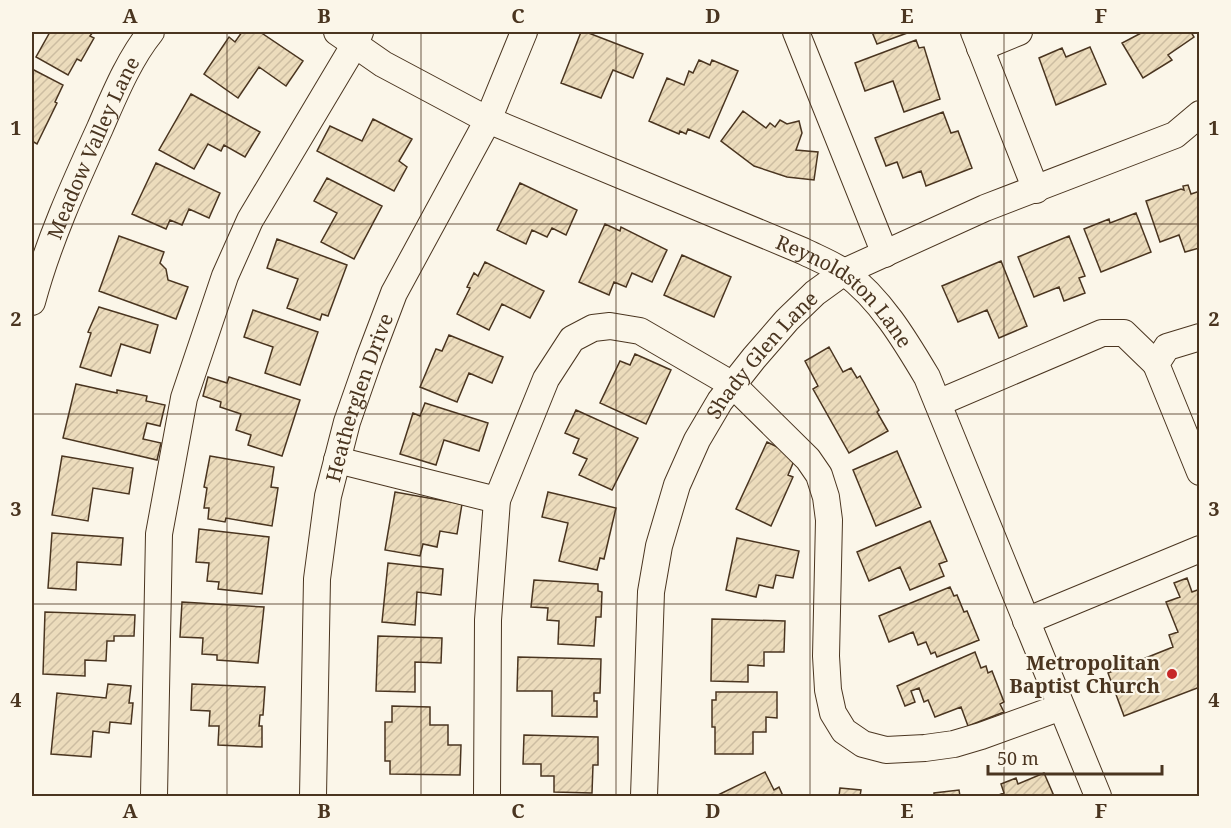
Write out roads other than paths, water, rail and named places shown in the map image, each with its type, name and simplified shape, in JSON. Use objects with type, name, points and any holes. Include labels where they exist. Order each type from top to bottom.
[{"type":"street","name":"Meadow Valley Lane","points":[[32,302],[41,266],[77,177],[133,60],[151,32]]},
{"type":"street","name":"Heatherglen Drive","points":[[313,796],[317,579],[328,496],[337,460],[369,358],[394,293],[488,120],[524,32]]},
{"type":"street","points":[[796,32],[885,254]]},
{"type":"street","points":[[1019,32],[977,40],[1036,190]]},
{"type":"street","name":"Reynoldston Lane","points":[[351,36],[383,64],[488,120],[803,250],[844,272],[878,304],[906,340],[927,377],[1098,796]]},
{"type":"street","points":[[154,796],[159,534],[184,399],[225,276],[250,220],[351,36]]},
{"type":"street","name":"Shady Glen Lane","points":[[644,796],[651,592],[659,546],[676,485],[697,440],[720,401],[733,385],[787,320],[815,294],[844,272],[985,208],[1175,135],[1200,114]]},
{"type":"street","points":[[487,796],[488,620],[497,500],[546,379],[572,339],[593,328],[610,326],[640,331],[733,385],[808,459],[819,475],[826,497],[828,520],[826,656],[828,690],[833,713],[844,731],[863,744],[886,750],[925,748],[954,744],[981,736],[1061,707]]},
{"type":"street","points":[[938,403],[1102,333],[1124,333],[1156,364],[1200,472]]},
{"type":"street","points":[[1156,364],[1167,347],[1200,337]]},
{"type":"street","points":[[337,460],[497,500]]},
{"type":"street","points":[[1026,621],[1200,549]]},
{"type":"place","name":"Metropolitan Baptist Church","points":[[1172,674]]}]
